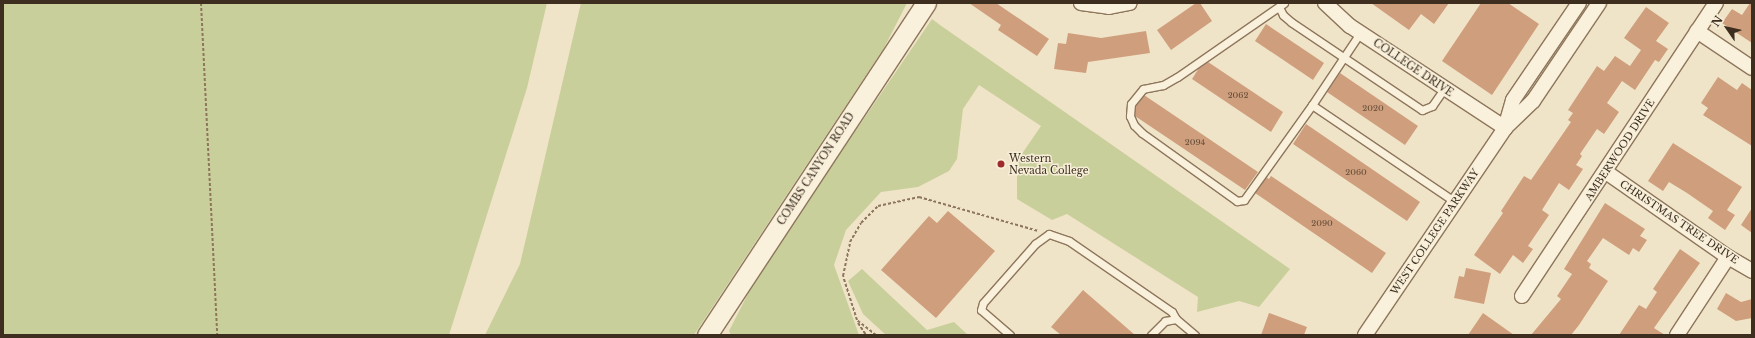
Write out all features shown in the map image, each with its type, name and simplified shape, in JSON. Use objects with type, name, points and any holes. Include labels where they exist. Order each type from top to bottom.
[{"type":"street","name":"COMBS CANYON ROAD","points":[[707,335],[926,3]]},
{"type":"street","points":[[1081,3],[1109,7],[1130,3]]},
{"type":"street","name":"COLLEGE DRIVE","points":[[1325,3],[1360,33],[1505,128]]},
{"type":"street","name":"WEST COLLEGE PARKWAY","points":[[1505,128],[1513,100],[1579,3]]},
{"type":"street","name":"WEST COLLEGE PARKWAY","points":[[1365,335],[1505,128],[1533,101],[1599,3]]},
{"type":"street","name":"AMBERWOOD DRIVE","points":[[1522,296],[1606,172],[1716,3]]},
{"type":"street","points":[[1697,31],[1752,68]]},
{"type":"street","name":"CHRISTMAS TREE DRIVE","points":[[1606,172],[1728,257],[1752,271]]},
{"type":"street","points":[[1677,335],[1728,257]]},
{"type":"lane","points":[[1360,33],[1343,58],[1312,105],[1244,200],[1238,200],[1142,133],[1130,116],[1131,104],[1143,90],[1164,85],[1177,77],[1281,5],[1283,15],[1291,22],[1343,58],[1422,110],[1432,106],[1444,89]]},
{"type":"lane","points":[[1312,105],[1455,202]]},
{"type":"lane","points":[[1010,335],[980,310],[983,304],[1035,244],[1049,234],[1069,241],[1172,312],[1176,319],[1195,335]]},
{"type":"lane","points":[[1151,335],[1165,321],[1176,319]]},
{"type":"path","points":[[202,3],[217,335]]},
{"type":"path","points":[[866,335],[857,320],[843,276],[844,261],[850,242],[861,223],[878,206],[919,197],[1049,234]]},
{"type":"path","points":[[857,320],[876,335]]},
{"type":"green space","points":[[3,3],[547,3],[527,88],[449,335],[3,335]]},
{"type":"green space","points":[[581,3],[907,3],[884,48],[694,335],[485,335],[520,264]]},
{"type":"green space","points":[[932,19],[1290,269],[1259,307],[1239,301],[1197,312],[1198,297],[1067,214],[1052,220],[1017,199],[1017,161],[1041,126],[979,85],[963,109],[957,159],[949,171],[918,187],[881,192],[846,230],[834,265],[859,335],[731,335],[729,331],[759,272]]},
{"type":"green space","points":[[862,269],[927,330],[954,322],[968,335],[886,335],[863,314],[848,281]]},
{"type":"building","points":[[969,3],[996,3],[1049,39],[1037,56],[998,30],[1001,25]]},
{"type":"building","points":[[1196,3],[1200,3],[1212,21],[1171,50],[1157,30]]},
{"type":"building","points":[[1371,3],[1449,3],[1434,24],[1421,14],[1409,30]]},
{"type":"building","points":[[1481,3],[1508,3],[1539,24],[1492,95],[1442,61]]},
{"type":"building","points":[[1750,3],[1752,3],[1752,43],[1722,23],[1732,9],[1742,15]]},
{"type":"building","points":[[1646,7],[1669,23],[1656,41],[1668,49],[1659,62],[1655,60],[1635,90],[1622,81],[1607,103],[1619,112],[1604,134],[1597,129],[1580,154],[1582,156],[1576,165],[1583,169],[1569,190],[1559,183],[1542,210],[1549,215],[1528,246],[1533,249],[1523,263],[1513,255],[1500,274],[1474,255],[1503,213],[1501,211],[1524,176],[1531,180],[1571,122],[1568,120],[1573,113],[1568,110],[1597,66],[1604,71],[1615,56],[1630,66],[1641,50],[1624,38]]},
{"type":"building","points":[[1266,24],[1324,63],[1313,80],[1255,41]]},
{"type":"building","points":[[1146,31],[1150,53],[1088,62],[1086,73],[1054,69],[1058,43],[1066,44],[1068,33],[1101,38]]},
{"type":"building","points":[[1208,62],[1283,112],[1271,132],[1192,79],[1199,68]]},
{"type":"building","points":[[1340,73],[1418,126],[1405,145],[1327,92]]},
{"type":"building","points":[[1718,77],[1737,90],[1742,83],[1752,90],[1752,146],[1703,115],[1708,108],[1701,103]]},
{"type":"building","points":[[1144,95],[1258,172],[1245,190],[1135,116],[1136,106]]},
{"type":"building","points":[[1306,124],[1420,202],[1407,221],[1293,144]]},
{"type":"building","points":[[1673,143],[1742,187],[1727,210],[1735,215],[1725,230],[1708,218],[1713,211],[1687,193],[1669,182],[1663,191],[1648,181]]},
{"type":"building","points":[[1271,176],[1386,253],[1372,273],[1255,193],[1266,177],[1269,179]]},
{"type":"building","points":[[1605,203],[1645,229],[1640,236],[1647,240],[1639,252],[1633,248],[1629,255],[1603,238],[1587,261],[1591,264],[1589,268],[1608,281],[1579,325],[1571,335],[1531,335],[1561,299],[1557,296],[1572,274],[1564,269]]},
{"type":"building","points":[[1752,208],[1752,233],[1741,225]]},
{"type":"building","points":[[948,211],[995,251],[936,318],[881,270],[929,216],[937,223]]},
{"type":"building","points":[[1680,249],[1700,263],[1654,328],[1665,335],[1619,335],[1639,305],[1646,309],[1657,292],[1653,289]]},
{"type":"building","points":[[1466,268],[1491,273],[1484,304],[1454,298],[1459,276],[1464,277]]},
{"type":"building","points":[[1083,290],[1135,335],[1061,335],[1051,327]]},
{"type":"building","points":[[1726,293],[1741,302],[1752,299],[1752,318],[1736,321],[1717,309]]},
{"type":"building","points":[[1269,313],[1307,327],[1304,335],[1261,335]]},
{"type":"building","points":[[1483,313],[1514,335],[1468,335]]},
{"type":"place","name":"Western Nevada College","points":[[1001,164]]}]
